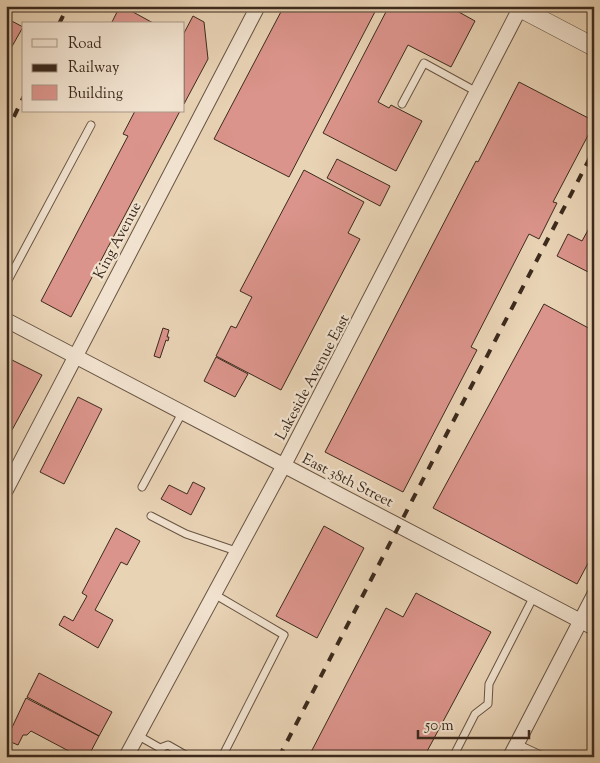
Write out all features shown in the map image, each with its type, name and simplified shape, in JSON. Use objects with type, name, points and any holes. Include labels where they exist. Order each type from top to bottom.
[{"type":"street","name":"King Avenue","points":[[6,490],[258,6]]},
{"type":"street","points":[[518,7],[594,47]]},
{"type":"street","name":"Lakeside Avenue East","points":[[126,757],[284,465],[477,92],[518,7]]},
{"type":"street","name":"East 38th Street","points":[[6,320],[74,358],[284,465],[594,628]]},
{"type":"street","points":[[510,757],[594,595]]},
{"type":"lane","points":[[402,104],[424,63],[477,92]]},
{"type":"lane","points":[[6,284],[91,125]]},
{"type":"lane","points":[[142,487],[182,413]]},
{"type":"lane","points":[[151,516],[186,534],[236,551]]},
{"type":"lane","points":[[214,594],[284,635],[222,757]]},
{"type":"lane","points":[[453,757],[475,714],[488,704],[489,684],[534,596]]},
{"type":"lane","points":[[137,735],[160,748],[166,757]]},
{"type":"lane","points":[[517,744],[545,757]]},
{"type":"lane","points":[[160,748],[168,745],[189,757]]},
{"type":"building","points":[[120,6],[122,6],[151,22],[112,22]]},
{"type":"building","points":[[284,6],[378,6],[289,177],[214,139]]},
{"type":"building","points":[[389,6],[448,6],[475,21],[451,67],[408,45],[378,102],[389,108],[391,105],[422,121],[396,171],[323,133]]},
{"type":"building","points":[[193,16],[204,22],[208,59],[185,102],[185,31]]},
{"type":"building","points":[[6,18],[22,26],[22,29],[6,57]]},
{"type":"building","points":[[519,82],[594,121],[594,124],[553,202],[557,203],[539,239],[529,234],[471,347],[477,350],[403,492],[325,452]]},
{"type":"building","points":[[134,112],[179,112],[71,317],[41,301],[128,136],[123,134]]},
{"type":"building","points":[[337,159],[390,186],[380,206],[327,178]]},
{"type":"building","points":[[304,170],[364,202],[348,233],[360,239],[281,390],[216,356],[231,326],[236,328],[252,297],[240,291]]},
{"type":"building","points":[[593,221],[594,275],[557,256],[568,234],[582,241]]},
{"type":"building","points":[[544,304],[594,331],[594,552],[577,584],[433,508]]},
{"type":"building","points":[[163,328],[169,330],[167,337],[169,337],[168,341],[166,340],[160,358],[154,356]]},
{"type":"building","points":[[6,357],[42,375],[6,441]]},
{"type":"building","points":[[216,357],[248,374],[235,397],[204,381]]},
{"type":"building","points":[[78,397],[102,409],[64,484],[40,472]]},
{"type":"building","points":[[193,482],[205,488],[191,515],[161,499],[169,485],[187,494]]},
{"type":"building","points":[[324,526],[364,548],[317,638],[276,616]]},
{"type":"building","points":[[116,528],[140,541],[127,565],[121,562],[95,610],[113,620],[98,648],[59,625],[64,616],[73,621],[87,596],[82,593]]},
{"type":"building","points":[[416,593],[491,632],[424,757],[314,757],[310,754],[386,608],[403,617]]},
{"type":"building","points":[[39,673],[112,712],[99,736],[27,697]]},
{"type":"building","points":[[26,698],[99,736],[88,757],[80,757],[31,731],[27,735],[23,735],[18,745],[6,740]]},
{"type":"railway","points":[[60,22],[68,6]]},
{"type":"railway","points":[[6,133],[22,100]]},
{"type":"railway","points":[[279,757],[594,150]]}]
